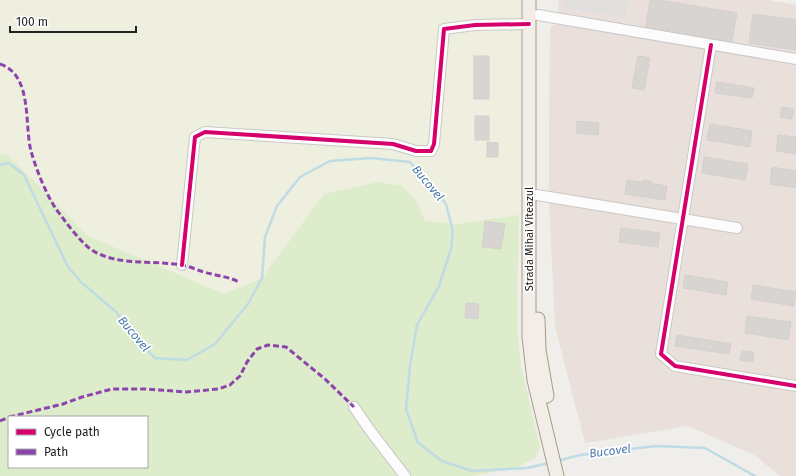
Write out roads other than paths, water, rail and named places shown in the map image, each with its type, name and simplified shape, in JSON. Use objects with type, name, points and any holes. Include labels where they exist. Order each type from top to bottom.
[{"type":"main road","name":"Strada Mihai Viteazul","points":[[529,0],[534,20],[539,350],[557,476]]},
{"type":"main road","name":"Strada Mihai Viteazul","points":[[538,0],[534,20],[529,338],[534,380],[566,476]]},
{"type":"street","points":[[182,265],[195,137],[205,132],[393,144],[416,151],[431,151],[434,144],[444,29],[534,20],[711,45],[796,59]]},
{"type":"street","points":[[711,45],[661,354],[675,366],[796,386]]},
{"type":"street","points":[[537,195],[737,228]]},
{"type":"street","points":[[354,407],[368,429],[405,476]]},
{"type":"waterway","name":"Bucovel","points":[[0,165],[9,163],[24,175],[68,267],[81,282],[116,312],[135,337],[155,358],[187,360],[215,344],[248,304],[262,278],[265,237],[277,206],[300,177],[330,161],[371,158],[410,162],[446,204],[453,231],[451,249],[439,286],[417,325],[410,366],[406,409],[418,443],[442,461],[472,471],[527,468],[549,463]]},
{"type":"waterway","name":"Bucovel","points":[[557,461],[580,455],[656,446],[705,448],[755,476]]}]
